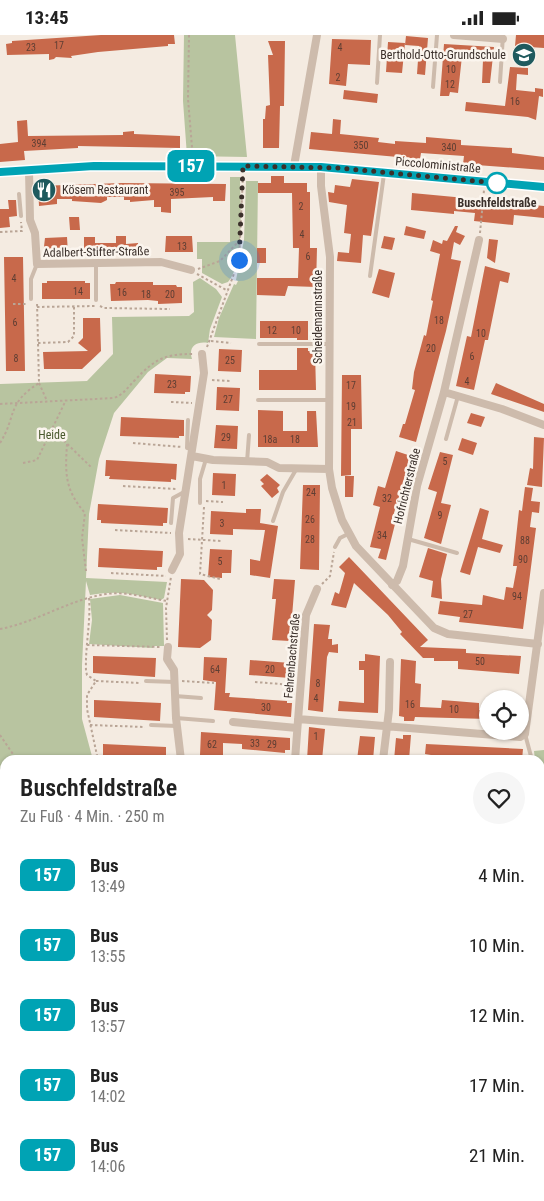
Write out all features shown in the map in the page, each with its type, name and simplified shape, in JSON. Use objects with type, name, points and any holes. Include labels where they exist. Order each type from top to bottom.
[{"type":"street","points":[[294,166],[318,35]]},
{"type":"street","points":[[454,35],[503,37]]},
{"type":"street","name":"Piccoloministraße","points":[[0,172],[94,166],[294,166],[384,172],[544,187]]},
{"type":"street","name":"Scheidemannstraße","points":[[321,167],[321,186],[330,257],[329,469],[337,507],[348,534],[361,552],[440,632],[538,644]]},
{"type":"street","name":"Adalbert-Stifter-Straße","points":[[29,170],[30,220],[36,233],[38,265],[161,262],[191,270]]},
{"type":"street","name":"Hofrichterstraße","points":[[392,585],[401,573],[417,486],[444,392],[479,240]]},
{"type":"street","points":[[172,573],[180,554],[179,537],[203,379],[202,354]]},
{"type":"street","points":[[444,392],[502,409],[544,425]]},
{"type":"street","points":[[191,451],[206,459],[267,462],[279,468],[329,469]]},
{"type":"street","name":"Fehrenbachstraße","points":[[295,755],[306,615],[317,589]]},
{"type":"street","points":[[529,706],[544,593]]},
{"type":"street","points":[[168,647],[167,659],[174,670],[176,722],[180,755]]},
{"type":"street","points":[[384,755],[390,662]]},
{"type":"street","points":[[298,719],[479,734]]},
{"type":"street","points":[[233,722],[297,728]]},
{"type":"lane","points":[[377,83],[380,35]]},
{"type":"lane","points":[[433,87],[437,35]]},
{"type":"lane","points":[[500,82],[503,37]]},
{"type":"lane","points":[[370,276],[384,172]]},
{"type":"lane","points":[[20,194],[21,216]]},
{"type":"lane","points":[[20,205],[29,205]]},
{"type":"lane","points":[[96,263],[96,300]]},
{"type":"lane","points":[[31,299],[31,279],[38,265]]},
{"type":"lane","points":[[259,343],[329,344]]},
{"type":"lane","points":[[446,439],[458,396]]},
{"type":"lane","points":[[258,400],[329,400]]},
{"type":"lane","points":[[188,420],[191,451]]},
{"type":"lane","points":[[247,462],[249,435]]},
{"type":"lane","points":[[200,503],[200,479],[206,459]]},
{"type":"lane","points":[[274,521],[283,492],[297,469]]},
{"type":"lane","points":[[171,523],[173,498],[186,491]]},
{"type":"lane","points":[[335,547],[340,538],[348,534]]},
{"type":"lane","points":[[406,538],[457,553]]},
{"type":"lane","points":[[146,681],[174,682]]},
{"type":"lane","points":[[175,696],[201,698]]},
{"type":"lane","points":[[150,725],[213,721]]},
{"type":"lane","points":[[527,740],[531,755]]},
{"type":"path","points":[[189,35],[188,99],[193,166]]},
{"type":"path","points":[[0,404],[114,397],[123,394],[134,381],[159,359],[170,354],[202,354],[211,341],[216,317],[228,292],[239,260],[242,239],[243,166]]},
{"type":"path","points":[[479,240],[484,182]]},
{"type":"path","points":[[0,232],[22,231],[21,216]]},
{"type":"path","points":[[191,270],[210,267],[220,261],[242,239]]},
{"type":"path","points":[[191,270],[228,292]]},
{"type":"path","points":[[37,296],[38,383],[47,402]]},
{"type":"path","points":[[13,304],[37,303]]},
{"type":"path","points":[[37,307],[170,309]]},
{"type":"path","points":[[38,343],[68,342],[74,336],[74,307]]},
{"type":"path","points":[[211,341],[231,343]]},
{"type":"path","points":[[203,379],[230,381]]},
{"type":"path","points":[[0,443],[15,404],[26,391],[38,383]]},
{"type":"path","points":[[23,463],[37,460],[53,431],[66,400]]},
{"type":"path","points":[[171,402],[200,403]]},
{"type":"path","points":[[53,431],[92,468]]},
{"type":"path","points":[[133,443],[191,451]]},
{"type":"path","points":[[67,444],[67,484],[74,501],[85,513],[82,537],[86,571]]},
{"type":"path","points":[[123,486],[186,491]]},
{"type":"path","points":[[220,579],[200,574],[204,501],[223,502]]},
{"type":"path","points":[[115,530],[221,541]]},
{"type":"path","points":[[317,589],[330,576],[335,547]]},
{"type":"path","points":[[86,645],[168,647],[167,601],[172,573],[111,573]]},
{"type":"path","points":[[0,629],[21,625],[63,605],[106,594],[130,594],[167,601]]},
{"type":"path","points":[[89,597],[90,623],[86,645],[87,675],[96,681],[141,683],[146,681]]},
{"type":"path","points":[[96,681],[87,695],[87,719],[97,755]]},
{"type":"path","points":[[174,682],[214,683]]},
{"type":"path","points":[[255,682],[301,685]]},
{"type":"path","points":[[90,725],[146,727],[150,725]]},
{"type":"path","points":[[0,735],[14,755]]},
{"type":"green space","points":[[184,35],[235,35],[247,157],[187,156],[183,101]]},
{"type":"green space","points":[[230,177],[240,177],[241,217],[239,247],[233,273],[228,282],[222,284],[202,273],[202,259],[197,259],[197,242],[230,242]]},
{"type":"green space","points":[[246,181],[258,181],[256,339],[214,337],[219,318],[234,284],[236,285],[238,281],[236,280],[244,240]]},
{"type":"green space","name":"Heide","points":[[200,278],[216,289],[222,297],[210,329],[208,343],[200,343],[192,348],[192,359],[167,358],[148,372],[114,413],[99,459],[89,514],[86,578],[167,582],[164,598],[161,600],[118,593],[90,595],[86,581],[82,665],[82,719],[92,755],[0,755],[0,384],[87,381],[113,354],[112,317],[189,316],[194,312],[193,282]]},
{"type":"green space","points":[[120,595],[163,603],[164,646],[154,646],[153,648],[89,644],[92,620],[90,599]]},
{"type":"green space","points":[[544,750],[544,755],[534,755],[534,751]]},
{"type":"building","points":[[101,35],[174,35],[175,44],[98,52],[71,56],[72,58],[56,57],[49,60],[49,54],[7,55],[6,44],[12,43],[12,41]]},
{"type":"building","points":[[516,35],[544,35],[544,48],[515,46]]},
{"type":"building","points":[[406,36],[428,38],[425,75],[417,74],[419,46],[405,45]]},
{"type":"building","points":[[332,39],[371,40],[370,65],[348,64],[346,86],[329,84]]},
{"type":"building","points":[[268,41],[285,41],[284,106],[280,106],[279,148],[263,148],[263,119],[265,119],[266,106],[270,105],[268,55],[273,55]]},
{"type":"building","points":[[388,42],[405,43],[402,73],[386,72]]},
{"type":"building","points":[[444,44],[494,47],[490,83],[482,83],[483,60],[478,60],[478,57],[462,56],[458,93],[450,92],[449,96],[440,96]]},
{"type":"building","points":[[510,67],[528,68],[528,75],[517,74],[516,90],[535,92],[535,88],[543,89],[543,97],[539,96],[536,120],[528,117],[465,111],[466,102],[505,106]]},
{"type":"building","points":[[344,90],[378,94],[377,103],[343,99]]},
{"type":"building","points":[[333,119],[341,120],[340,134],[379,138],[378,142],[395,144],[395,141],[426,143],[426,137],[461,140],[461,145],[512,148],[512,153],[544,157],[544,170],[463,164],[464,156],[421,153],[420,159],[309,149],[311,132],[332,134]]},
{"type":"building","points":[[27,120],[28,136],[123,135],[123,132],[134,131],[134,134],[180,136],[180,148],[78,146],[78,148],[24,151],[25,160],[0,162],[0,144],[18,142],[17,121]]},
{"type":"building","points":[[271,176],[284,176],[284,183],[307,183],[307,192],[310,192],[310,248],[317,248],[316,287],[288,286],[285,296],[257,295],[257,278],[298,278],[299,248],[293,248],[292,193],[258,193],[258,183],[271,183]]},
{"type":"building","points":[[352,179],[379,182],[371,236],[363,235],[361,263],[337,261],[338,252],[349,253],[351,234],[344,233],[347,205],[329,202],[328,192],[334,193],[335,185],[350,187]]},
{"type":"building","points":[[122,183],[226,184],[225,201],[213,201],[213,197],[171,199],[171,213],[161,212],[161,207],[154,207],[154,200],[130,202],[130,200],[124,200],[124,197],[107,197],[107,200],[101,203],[57,199],[57,204],[39,206],[38,186]]},
{"type":"building","points":[[412,193],[476,199],[476,202],[493,204],[493,201],[544,206],[544,218],[514,215],[513,225],[474,221],[475,213],[454,211],[454,214],[411,210]]},
{"type":"building","points":[[8,200],[16,200],[17,216],[9,217],[10,227],[0,228],[0,209],[9,209]]},
{"type":"building","points":[[69,217],[79,217],[80,230],[70,230]]},
{"type":"building","points":[[406,226],[426,231],[424,239],[404,235]]},
{"type":"building","points":[[455,226],[458,226],[456,232],[465,236],[460,245],[454,242],[451,259],[461,261],[446,331],[416,442],[399,437],[415,390],[412,389],[414,372],[424,335],[426,336],[433,301],[431,300],[440,254],[430,251],[433,240],[442,244],[443,240],[447,241]]},
{"type":"building","points":[[116,236],[126,236],[126,244],[138,243],[138,252],[84,254],[84,237],[95,237],[95,243],[116,243]]},
{"type":"building","points":[[166,236],[192,236],[193,252],[165,252]]},
{"type":"building","points":[[384,236],[395,238],[392,250],[381,248]]},
{"type":"building","points":[[67,237],[68,254],[59,254],[59,258],[43,255],[45,238]]},
{"type":"building","points":[[489,239],[498,240],[495,263],[487,258]]},
{"type":"building","points":[[257,248],[266,248],[266,263],[257,263]]},
{"type":"building","points":[[4,257],[23,257],[25,371],[6,371]]},
{"type":"building","points":[[485,266],[510,273],[508,283],[500,281],[488,340],[485,340],[474,390],[456,386],[467,336],[471,337]]},
{"type":"building","points":[[379,269],[395,273],[389,298],[372,293]]},
{"type":"building","points":[[47,281],[85,281],[85,283],[90,283],[90,299],[42,299],[42,283],[47,283]]},
{"type":"building","points":[[116,282],[153,282],[153,285],[176,285],[177,287],[182,287],[182,303],[158,304],[158,301],[148,300],[111,301],[110,284],[115,284]]},
{"type":"building","points":[[83,318],[100,318],[101,351],[82,369],[44,369],[43,352],[88,351],[78,343],[83,338]]},
{"type":"building","points":[[260,321],[308,321],[308,340],[297,340],[297,338],[260,338]]},
{"type":"building","points":[[297,348],[308,348],[308,351],[315,351],[316,390],[259,390],[259,370],[297,370]]},
{"type":"building","points":[[219,349],[242,350],[241,372],[218,371]]},
{"type":"building","points":[[155,374],[191,376],[190,392],[185,392],[185,394],[154,393]]},
{"type":"building","points":[[342,375],[361,375],[362,429],[351,429],[351,475],[341,476]]},
{"type":"building","points":[[496,383],[544,404],[544,412],[491,394]]},
{"type":"building","points":[[217,387],[240,388],[239,411],[216,410]]},
{"type":"building","points":[[258,410],[283,411],[283,431],[307,431],[307,411],[316,411],[318,447],[258,447]]},
{"type":"building","points":[[471,413],[485,417],[481,427],[467,423]]},
{"type":"building","points":[[121,417],[184,420],[184,436],[179,436],[179,438],[120,436]]},
{"type":"building","points":[[216,425],[238,426],[237,449],[214,448]]},
{"type":"building","points":[[534,437],[544,438],[542,487],[527,485],[530,468],[533,469]]},
{"type":"building","points":[[462,438],[477,443],[473,455],[458,450]]},
{"type":"building","points":[[396,451],[411,456],[391,523],[395,524],[386,560],[378,558],[381,549],[370,547],[380,507],[373,505],[378,486],[385,488]]},
{"type":"building","points":[[440,452],[453,455],[441,503],[451,505],[441,544],[424,538],[437,492],[428,489]]},
{"type":"building","points":[[106,460],[177,464],[176,480],[171,479],[171,482],[109,479],[110,476],[105,476]]},
{"type":"building","points":[[213,473],[236,474],[235,496],[212,495]]},
{"type":"building","points":[[267,474],[280,485],[277,488],[279,492],[272,498],[261,486],[264,484],[260,480]]},
{"type":"building","points":[[345,476],[354,476],[353,497],[345,497]]},
{"type":"building","points":[[303,485],[320,485],[319,570],[300,569]]},
{"type":"building","points":[[525,487],[533,488],[531,501],[540,502],[539,513],[532,512],[530,527],[536,528],[523,629],[459,622],[460,617],[438,614],[440,601],[482,605],[483,595],[504,600],[506,587],[513,588],[517,566],[513,566],[519,510],[522,511]]},
{"type":"building","points":[[98,504],[168,508],[167,523],[163,523],[163,526],[101,523],[101,520],[97,520]]},
{"type":"building","points":[[480,508],[489,511],[482,539],[503,545],[500,553],[478,547],[470,575],[460,572]]},
{"type":"building","points":[[246,509],[261,509],[260,523],[278,526],[270,578],[250,575],[250,559],[260,561],[265,530],[233,529],[233,535],[210,534],[211,511],[246,513]]},
{"type":"building","points":[[99,548],[163,551],[162,567],[157,567],[157,570],[98,567]]},
{"type":"building","points":[[428,548],[447,554],[441,579],[442,599],[431,597],[433,581],[419,577]]},
{"type":"building","points":[[210,549],[232,550],[231,573],[222,573],[222,578],[208,577]]},
{"type":"building","points":[[349,557],[428,640],[420,647],[466,649],[466,653],[521,656],[519,674],[458,669],[458,661],[434,661],[434,658],[423,658],[400,634],[402,632],[388,615],[354,583],[346,608],[331,605],[335,592],[339,594],[345,573],[339,567]]},
{"type":"building","points":[[181,579],[204,580],[213,590],[212,610],[207,615],[212,620],[211,640],[200,648],[178,647]]},
{"type":"building","points":[[274,579],[295,580],[290,641],[272,640],[276,599],[272,599]]},
{"type":"building","points":[[314,624],[330,625],[328,639],[332,639],[332,645],[338,644],[338,653],[329,652],[327,657],[323,712],[308,710]]},
{"type":"building","points":[[365,654],[380,656],[378,713],[338,711],[339,701],[364,703],[364,670],[359,670],[359,661],[365,661]]},
{"type":"building","points":[[93,656],[156,658],[155,677],[93,673]]},
{"type":"building","points":[[204,657],[227,658],[225,693],[230,693],[229,697],[287,701],[287,703],[292,703],[291,717],[214,710],[216,682],[203,680]]},
{"type":"building","points":[[401,659],[416,661],[415,683],[421,684],[420,707],[441,708],[442,700],[479,703],[479,719],[415,717],[414,721],[404,721],[404,717],[399,716]]},
{"type":"building","points":[[250,660],[291,663],[290,678],[249,675]]},
{"type":"building","points":[[94,700],[161,703],[160,721],[94,717]]},
{"type":"building","points":[[309,727],[325,729],[322,755],[307,755]]},
{"type":"building","points":[[201,732],[290,738],[290,750],[285,750],[285,753],[242,749],[242,744],[223,743],[223,755],[200,755]]},
{"type":"building","points":[[403,735],[411,735],[409,755],[394,755],[396,738],[403,739]]},
{"type":"building","points":[[360,736],[375,737],[373,755],[358,755]]},
{"type":"building","points":[[103,744],[166,747],[166,755],[103,755]]},
{"type":"building","points":[[426,744],[523,749],[522,755],[425,754]]},
{"type":"bus line","name":"157","points":[[0,172],[94,166],[294,166],[338,168],[544,187]]},
{"type":"place","name":"Berthold-Otto-Grundschule","points":[[524,55]]},
{"type":"place","name":"Buschfeldstraße","points":[[497,183]]},
{"type":"place","name":"Kösem Restaurant","points":[[44,190]]},
{"type":"route","points":[[239,260],[242,239],[243,166],[338,168],[497,183]]}]
